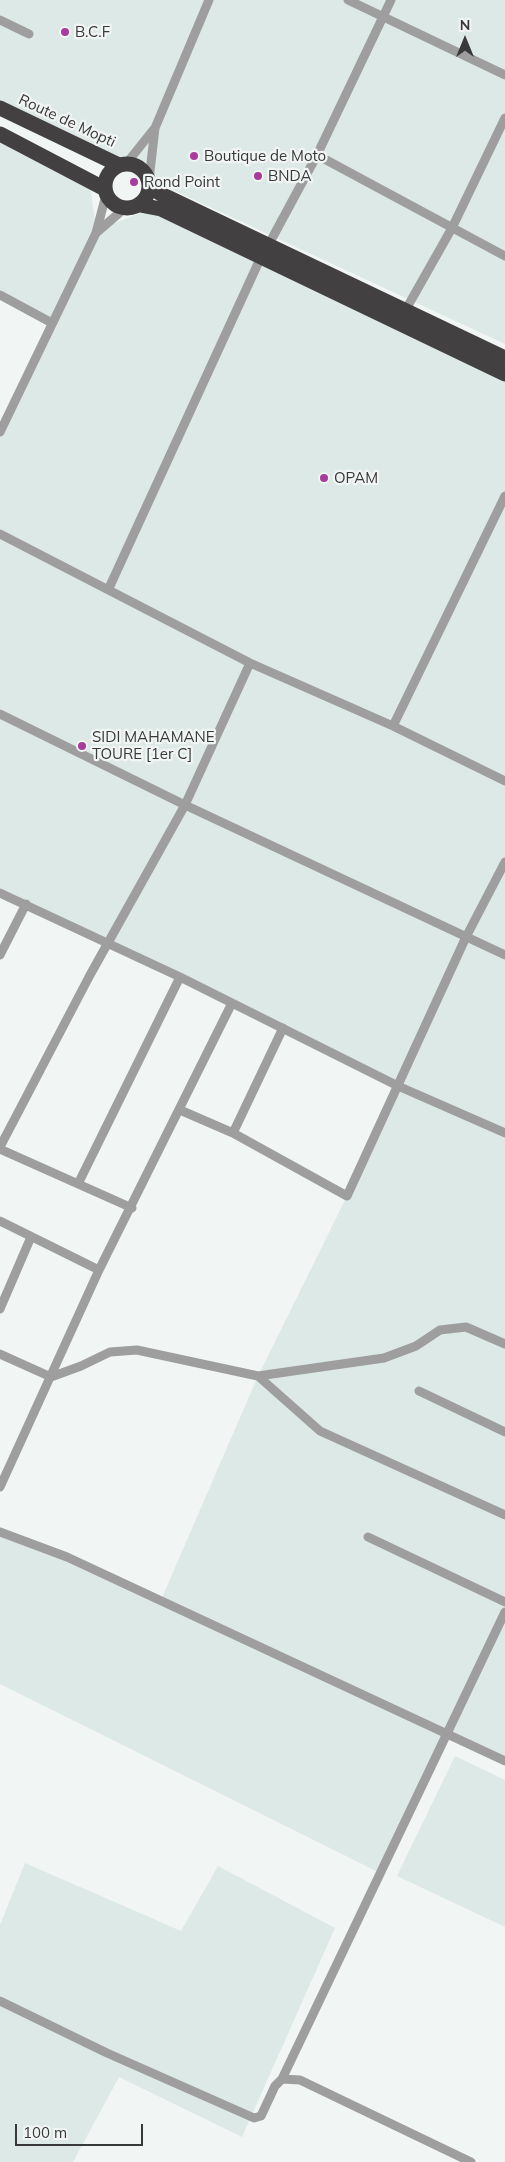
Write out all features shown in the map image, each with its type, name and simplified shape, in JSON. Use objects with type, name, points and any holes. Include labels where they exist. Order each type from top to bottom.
[{"type":"highway","name":"Route de Mopti","points":[[0,108],[122,164]]},
{"type":"highway","points":[[0,134],[105,192],[114,204],[160,210],[265,251],[405,311],[505,358]]},
{"type":"highway","points":[[105,192],[109,172],[122,164],[137,166],[149,183],[161,194],[265,251],[505,374]]},
{"type":"highway","points":[[132,207],[148,193],[149,183]]},
{"type":"street","points":[[149,183],[155,128],[209,0]]},
{"type":"street","points":[[348,0],[505,74]]},
{"type":"street","points":[[109,588],[265,251],[318,155],[391,0]]},
{"type":"street","points":[[0,20],[29,34]]},
{"type":"street","points":[[405,311],[452,228],[505,118]]},
{"type":"street","points":[[122,164],[155,128]]},
{"type":"street","points":[[318,155],[505,256]]},
{"type":"street","points":[[0,432],[96,233],[105,192]]},
{"type":"street","points":[[96,233],[132,207]]},
{"type":"street","points":[[0,295],[52,323]]},
{"type":"street","points":[[393,726],[505,496]]},
{"type":"street","points":[[0,534],[109,588],[250,663],[393,726],[505,781]]},
{"type":"street","points":[[132,1208],[0,1148],[108,943],[185,805],[250,663]]},
{"type":"street","points":[[0,714],[185,805],[505,955]]},
{"type":"street","points":[[180,1110],[233,1133],[348,1196],[466,936],[505,862]]},
{"type":"street","points":[[0,893],[180,977],[398,1086],[505,1133]]},
{"type":"street","points":[[0,955],[26,904]]},
{"type":"street","points":[[78,1184],[180,977]]},
{"type":"street","points":[[0,1487],[99,1270],[132,1208],[232,1003]]},
{"type":"street","points":[[233,1133],[283,1028]]},
{"type":"street","points":[[0,1221],[99,1270]]},
{"type":"street","points":[[0,1309],[32,1237]]},
{"type":"street","points":[[0,1354],[51,1378],[110,1352],[137,1350],[258,1376],[384,1358],[416,1346],[440,1330],[466,1327],[505,1344]]},
{"type":"street","points":[[258,1376],[320,1431],[505,1515]]},
{"type":"street","points":[[419,1390],[505,1432]]},
{"type":"street","points":[[0,1532],[67,1557],[505,1762]]},
{"type":"street","points":[[368,1537],[505,1602]]},
{"type":"street","points":[[0,2001],[107,2053],[254,2118],[261,2116],[274,2086],[282,2079],[505,1612]]},
{"type":"street","points":[[282,2079],[300,2080],[471,2162]]},
{"type":"shaded area","points":[[0,0],[505,0],[505,344],[119,165],[0,102]]},
{"type":"shaded area","points":[[0,132],[89,175],[96,230],[157,207],[505,371],[505,1761],[447,1734],[380,1873],[0,1684],[0,1532],[161,1600],[258,1376],[347,1196],[398,1086],[0,893],[0,432],[52,324],[0,295]]},
{"type":"shaded area","points":[[455,1756],[505,1780],[505,1927],[397,1876]]},
{"type":"shaded area","points":[[25,1863],[181,1931],[218,1866],[335,1928],[242,2137],[119,2077],[73,2162],[0,2162],[0,1925]]},
{"type":"place","name":"B.C.F","points":[[65,32]]},
{"type":"place","name":"Boutique de Moto","points":[[194,156]]},
{"type":"place","name":"BNDA","points":[[258,176]]},
{"type":"place","name":"Rond Point","points":[[134,182]]},
{"type":"place","name":"OPAM","points":[[324,478]]},
{"type":"place","name":"SIDI MAHAMANE TOURE [1er C]","points":[[82,746]]}]
